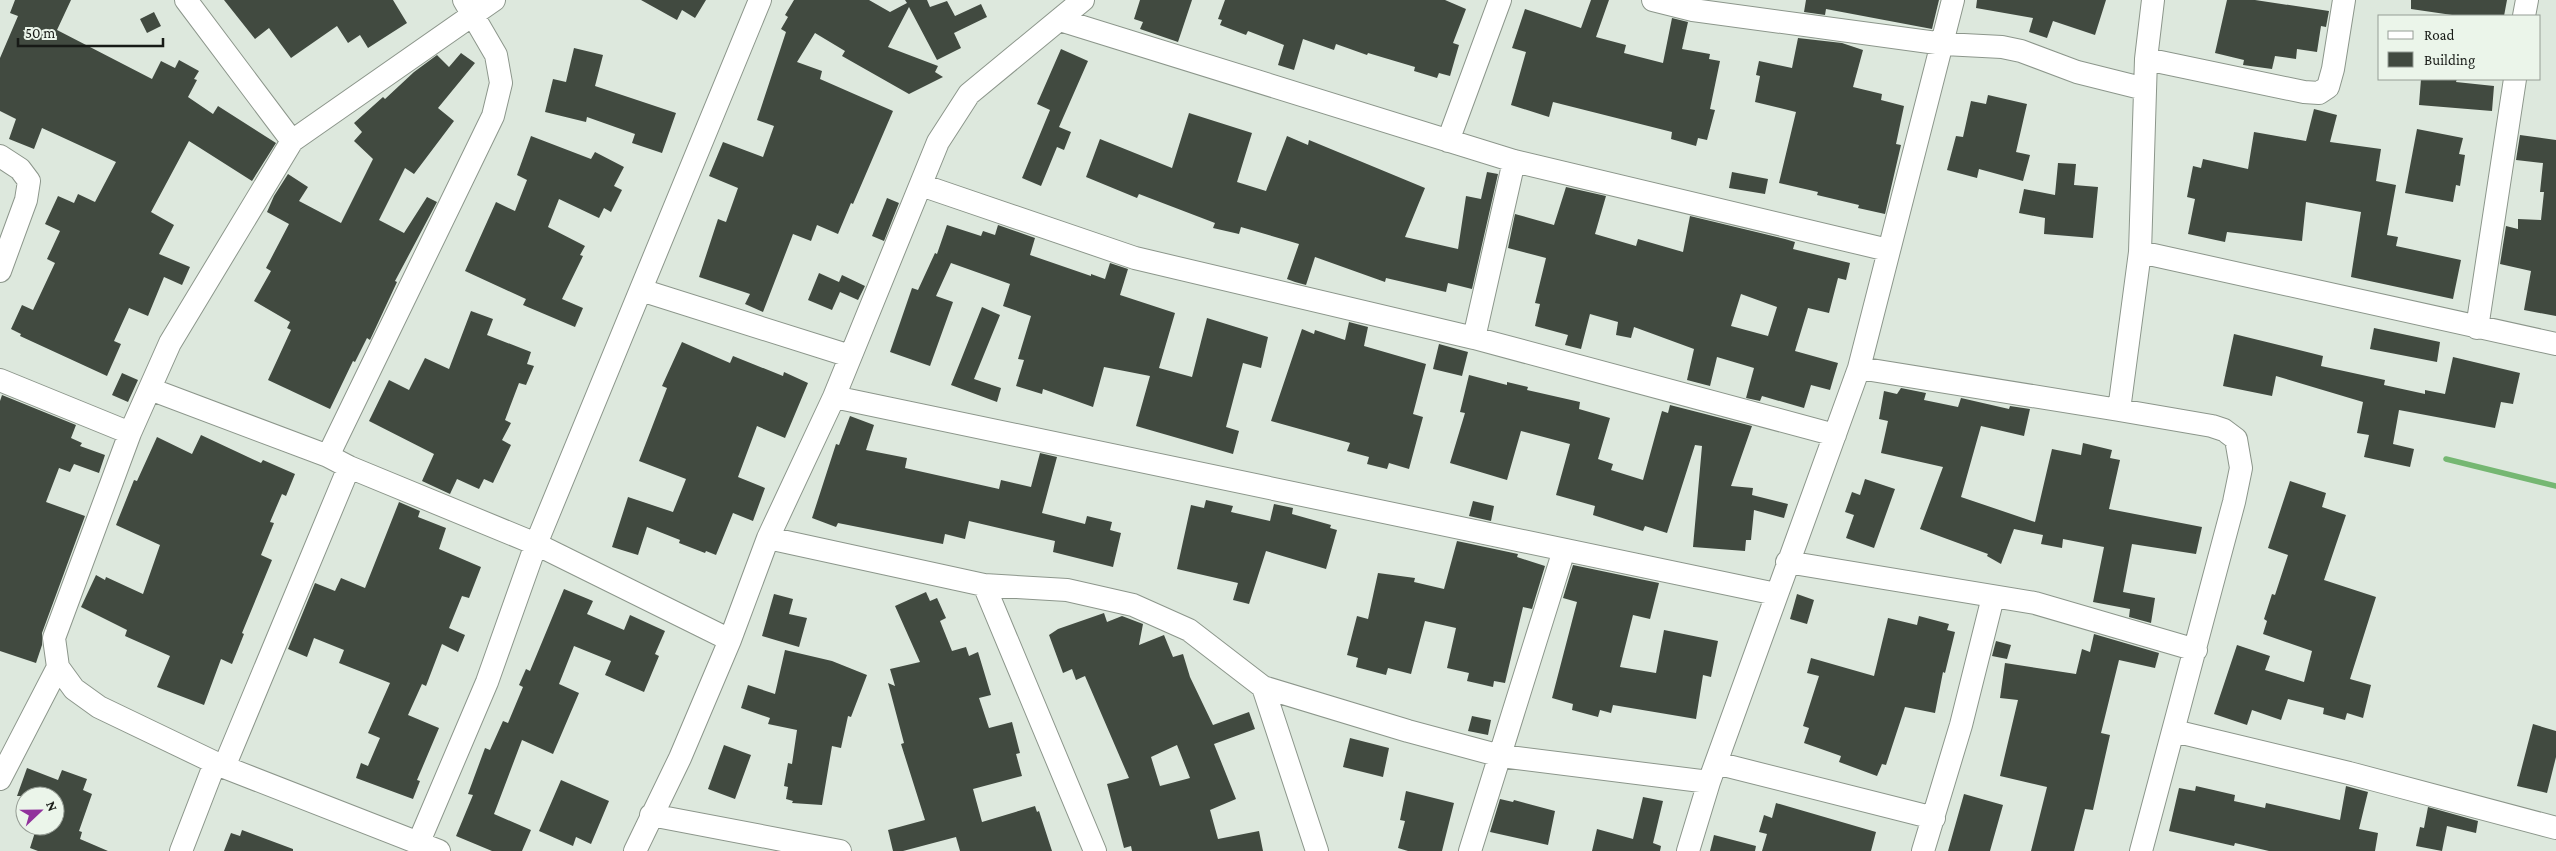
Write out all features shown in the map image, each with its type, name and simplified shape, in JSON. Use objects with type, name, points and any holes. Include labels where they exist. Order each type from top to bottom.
[{"type":"street","points":[[186,0],[292,141]]},
{"type":"street","points":[[439,851],[219,765],[99,707],[74,690],[58,667],[54,638],[130,433],[170,343],[292,141],[469,7],[494,0]]},
{"type":"street","points":[[418,844],[487,682],[536,544],[760,0]]},
{"type":"street","points":[[634,851],[680,758],[730,640],[768,538],[834,397],[938,142],[969,94],[1083,0]]},
{"type":"street","points":[[1448,141],[1500,0]]},
{"type":"street","points":[[1653,0],[1693,10],[1944,44],[2002,47],[2022,51],[2077,72],[2145,89]]},
{"type":"street","points":[[1688,851],[1712,773],[1859,368],[1888,250],[1944,44],[1953,0]]},
{"type":"street","points":[[2119,410],[2140,252],[2146,59],[2154,0]]},
{"type":"street","points":[[2146,59],[2304,92],[2319,93],[2328,87],[2333,69],[2344,0]]},
{"type":"street","points":[[2524,15],[2527,0]]},
{"type":"street","points":[[328,456],[494,116],[501,83],[496,55],[469,7]]},
{"type":"street","points":[[1060,20],[1514,161],[1888,250]]},
{"type":"street","points":[[2477,328],[2515,80]]},
{"type":"street","points":[[0,156],[20,169],[29,182],[26,200],[0,271]]},
{"type":"street","points":[[1474,338],[1514,161]]},
{"type":"street","points":[[921,185],[1135,258],[1474,338],[1835,435]]},
{"type":"street","points":[[2140,252],[2556,344]]},
{"type":"street","points":[[641,290],[850,356]]},
{"type":"street","points":[[1859,368],[2212,426],[2224,430],[2236,439],[2241,468],[2234,502],[2141,851]]},
{"type":"street","points":[[0,380],[130,433]]},
{"type":"street","points":[[150,389],[328,456],[349,467],[536,544],[730,640]]},
{"type":"street","points":[[834,397],[1776,594]]},
{"type":"street","points":[[181,851],[349,467]]},
{"type":"street","points":[[768,538],[984,585],[1067,590],[1133,605],[1189,630],[1263,687],[1408,731],[1501,756],[1712,773],[1934,818]]},
{"type":"street","points":[[1470,851],[1564,550]]},
{"type":"street","points":[[1787,562],[2036,603],[2196,650]]},
{"type":"street","points":[[984,585],[1095,851]]},
{"type":"street","points":[[1923,851],[1961,725],[1993,597]]},
{"type":"street","points":[[0,779],[58,667]]},
{"type":"street","points":[[1263,687],[1317,851]]},
{"type":"street","points":[[2174,731],[2349,773],[2556,828]]},
{"type":"street","points":[[651,815],[783,845],[840,851]]},
{"type":"building","points":[[15,0],[71,0],[57,30],[152,79],[161,61],[175,68],[179,60],[199,71],[194,79],[197,80],[188,97],[213,114],[218,106],[276,143],[252,181],[189,141],[151,212],[174,225],[159,254],[190,267],[182,285],[164,277],[148,316],[129,308],[114,341],[121,344],[107,376],[20,336],[21,334],[11,329],[22,305],[33,310],[55,263],[47,259],[60,231],[45,224],[58,196],[74,203],[78,194],[95,202],[116,162],[42,128],[34,149],[9,139],[16,119],[0,111],[0,58],[18,16],[10,13]]},
{"type":"building","points":[[224,0],[393,0],[407,23],[368,48],[360,35],[348,43],[337,26],[291,58],[269,28],[255,39]]},
{"type":"building","points":[[641,0],[706,0],[695,18],[682,10],[677,20]]},
{"type":"building","points":[[794,0],[869,0],[890,12],[907,3],[905,0],[927,0],[930,7],[947,1],[955,16],[981,4],[987,17],[954,33],[961,48],[937,60],[909,7],[888,47],[938,66],[935,72],[943,77],[909,94],[842,56],[845,51],[815,33],[797,62],[822,71],[820,79],[893,111],[838,234],[817,225],[811,241],[793,234],[763,312],[745,304],[750,294],[699,277],[718,219],[726,222],[738,188],[709,176],[723,142],[763,157],[774,126],[757,120],[786,32],[781,29],[788,17],[785,15]]},
{"type":"building","points":[[1140,0],[1192,0],[1178,42],[1140,29],[1143,22],[1134,19]]},
{"type":"building","points":[[1225,0],[1445,0],[1466,9],[1453,43],[1459,45],[1450,76],[1439,73],[1437,78],[1414,71],[1415,67],[1368,53],[1367,55],[1336,44],[1334,50],[1303,39],[1294,70],[1278,65],[1284,45],[1248,31],[1246,35],[1220,25],[1222,20],[1218,19]]},
{"type":"building","points":[[1591,0],[1609,0],[1596,37],[1626,45],[1624,53],[1663,63],[1672,18],[1688,22],[1682,49],[1710,54],[1709,59],[1720,61],[1710,109],[1715,110],[1707,140],[1698,138],[1696,146],[1671,139],[1672,132],[1553,102],[1549,117],[1511,105],[1526,52],[1512,48],[1525,9],[1581,28]]},
{"type":"building","points":[[1806,0],[1939,0],[1932,29],[1826,9],[1825,15],[1804,12]]},
{"type":"building","points":[[1977,0],[2106,0],[2095,35],[2053,21],[2047,38],[2029,32],[2033,18],[1976,8]]},
{"type":"building","points":[[2227,0],[2255,0],[2329,11],[2326,27],[2321,26],[2317,52],[2297,49],[2296,59],[2275,56],[2272,69],[2243,65],[2244,60],[2215,53]]},
{"type":"building","points":[[2411,0],[2507,0],[2504,15],[2452,15],[2411,9]]},
{"type":"building","points":[[154,12],[161,26],[147,33],[140,19]]},
{"type":"building","points":[[1798,38],[1842,43],[1863,50],[1853,87],[1882,94],[1881,100],[1904,106],[1896,144],[1901,145],[1885,214],[1858,208],[1859,205],[1817,195],[1818,192],[1779,183],[1796,112],[1755,102],[1760,76],[1756,75],[1759,61],[1792,68]]},
{"type":"building","points":[[574,48],[603,55],[595,86],[676,113],[662,153],[632,143],[635,134],[587,117],[586,122],[545,112],[553,79],[566,82]]},
{"type":"building","points":[[1061,49],[1088,61],[1059,127],[1071,132],[1064,150],[1057,147],[1041,186],[1022,178],[1050,110],[1037,104]]},
{"type":"building","points":[[461,53],[475,63],[438,108],[454,121],[414,174],[405,168],[379,220],[404,233],[427,197],[437,202],[395,281],[397,282],[370,340],[367,338],[355,362],[353,361],[330,409],[268,380],[291,330],[287,328],[290,322],[254,301],[271,271],[266,268],[289,224],[267,212],[274,196],[288,174],[308,187],[299,201],[341,223],[373,159],[354,141],[362,132],[354,123],[383,97],[385,99],[414,72],[437,55],[449,67]]},
{"type":"building","points":[[2421,80],[2457,80],[2456,82],[2494,86],[2492,111],[2419,105]]},
{"type":"building","points":[[1988,95],[2027,104],[2016,152],[2030,155],[2023,181],[1979,169],[1977,178],[1947,170],[1956,136],[1963,137],[1971,101],[1986,104]]},
{"type":"building","points":[[2314,109],[2337,115],[2330,142],[2381,149],[2376,181],[2396,185],[2387,235],[2398,237],[2396,246],[2461,260],[2453,299],[2351,277],[2361,212],[2306,202],[2302,241],[2227,232],[2225,242],[2188,234],[2195,199],[2187,197],[2193,166],[2201,168],[2203,159],[2248,169],[2254,132],[2306,141]]},
{"type":"building","points":[[1189,113],[1252,133],[1237,182],[1266,191],[1287,136],[1308,145],[1309,140],[1425,188],[1405,237],[1458,249],[1466,196],[1481,199],[1487,172],[1498,174],[1472,289],[1448,283],[1446,292],[1386,278],[1385,282],[1315,257],[1306,285],[1295,282],[1287,279],[1299,244],[1241,227],[1239,234],[1213,228],[1215,223],[1139,194],[1137,198],[1086,177],[1100,139],[1172,168]]},
{"type":"building","points":[[2417,129],[2463,138],[2459,154],[2465,155],[2460,186],[2456,185],[2453,202],[2405,193]]},
{"type":"building","points":[[2520,135],[2556,140],[2556,316],[2524,310],[2531,271],[2500,264],[2506,226],[2518,229],[2518,219],[2541,220],[2544,192],[2540,192],[2543,163],[2516,160]]},
{"type":"building","points":[[531,136],[591,159],[595,152],[624,167],[614,186],[622,190],[611,212],[604,208],[599,218],[559,199],[548,227],[585,246],[580,255],[583,256],[562,299],[583,308],[575,327],[523,305],[526,299],[465,271],[496,202],[515,211],[527,180],[517,175]]},
{"type":"building","points":[[2058,163],[2076,164],[2074,185],[2098,187],[2093,238],[2044,234],[2045,218],[2019,213],[2024,189],[2055,195]]},
{"type":"building","points":[[1732,172],[1768,179],[1765,194],[1729,188]]},
{"type":"building","points":[[1566,187],[1606,196],[1595,234],[1636,246],[1638,239],[1683,252],[1690,216],[1785,239],[1795,242],[1793,249],[1850,263],[1846,280],[1838,278],[1829,313],[1808,308],[1795,351],[1838,363],[1830,390],[1811,385],[1804,408],[1762,396],[1760,401],[1746,398],[1754,368],[1717,357],[1710,386],[1687,380],[1694,349],[1634,327],[1631,338],[1616,335],[1618,322],[1590,314],[1581,349],[1565,345],[1568,335],[1535,326],[1540,304],[1535,303],[1546,258],[1508,248],[1515,214],[1554,225]],"holes":[[[1741,294],[1777,307],[1768,336],[1731,326]]]},
{"type":"building","points":[[887,198],[899,203],[884,241],[872,236]]},
{"type":"building","points":[[947,225],[981,236],[983,231],[995,235],[998,225],[1035,238],[1030,255],[1091,276],[1091,274],[1105,279],[1110,263],[1128,269],[1120,295],[1175,313],[1159,368],[1192,377],[1207,318],[1268,337],[1261,368],[1243,363],[1226,427],[1239,431],[1233,454],[1136,426],[1150,376],[1104,367],[1093,407],[1043,389],[1042,394],[1016,386],[1024,360],[1018,359],[1031,316],[1003,306],[1010,284],[951,263],[936,296],[953,302],[930,366],[890,352],[912,288],[918,290],[935,253],[937,254]]},
{"type":"building","points":[[819,273],[839,282],[842,275],[865,286],[858,300],[840,292],[832,310],[808,300]]},
{"type":"building","points":[[982,307],[1000,315],[974,379],[1001,388],[997,402],[951,385]]},
{"type":"building","points":[[471,311],[493,319],[487,335],[531,352],[527,364],[534,366],[526,385],[519,383],[505,420],[511,423],[502,440],[511,445],[493,483],[484,479],[479,489],[457,479],[450,494],[422,481],[434,454],[369,421],[389,380],[409,390],[425,358],[449,369]]},
{"type":"building","points":[[1349,322],[1368,327],[1364,346],[1426,364],[1413,414],[1423,417],[1409,469],[1389,463],[1387,469],[1367,464],[1369,457],[1347,451],[1350,443],[1271,421],[1302,329],[1314,334],[1315,330],[1345,340]]},
{"type":"building","points":[[2374,328],[2440,342],[2437,362],[2370,349]]},
{"type":"building","points":[[2234,334],[2323,356],[2321,366],[2385,380],[2384,385],[2425,394],[2425,390],[2445,394],[2453,357],[2520,373],[2513,404],[2501,402],[2495,428],[2399,410],[2393,444],[2414,449],[2410,467],[2364,457],[2369,435],[2357,433],[2363,402],[2276,376],[2272,396],[2223,386]]},
{"type":"building","points":[[682,342],[730,363],[733,356],[783,376],[784,372],[808,383],[785,438],[757,426],[738,477],[765,488],[753,521],[733,513],[716,555],[679,543],[680,540],[647,527],[638,555],[612,547],[628,497],[673,512],[686,479],[639,461],[667,388],[662,386]]},
{"type":"building","points":[[1439,344],[1468,352],[1462,376],[1433,369]]},
{"type":"building","points":[[122,373],[138,380],[128,402],[112,395]]},
{"type":"building","points":[[1469,375],[1507,385],[1507,382],[1528,387],[1527,390],[1580,402],[1579,409],[1610,418],[1598,459],[1613,464],[1611,470],[1643,480],[1662,411],[1668,413],[1670,405],[1752,426],[1731,486],[1753,488],[1752,495],[1788,504],[1784,518],[1754,510],[1751,540],[1746,540],[1745,551],[1693,547],[1702,446],[1695,445],[1667,533],[1645,526],[1643,531],[1593,515],[1595,506],[1556,495],[1570,444],[1521,431],[1507,480],[1450,463],[1465,413],[1460,412]]},
{"type":"building","points":[[1901,388],[1926,393],[1924,400],[1958,407],[1961,398],[2009,409],[2010,406],[2030,409],[2024,436],[1981,426],[1961,497],[2035,522],[2052,449],[2081,455],[2083,443],[2112,450],[2110,458],[2120,460],[2109,509],[2202,527],[2196,554],[2132,544],[2123,592],[2155,598],[2151,623],[2129,617],[2130,609],[2093,602],[2104,547],[2063,539],[2062,548],[2041,544],[2043,535],[2014,529],[2001,564],[1987,556],[1988,554],[1920,529],[1943,467],[1881,453],[1888,421],[1879,419],[1884,391],[1897,394]]},
{"type":"building","points":[[2,395],[76,425],[71,438],[82,443],[80,446],[105,455],[99,473],[74,464],[70,472],[59,468],[46,502],[85,516],[42,633],[42,645],[36,663],[0,651],[0,401]]},
{"type":"building","points":[[850,416],[874,425],[866,450],[907,458],[905,468],[999,489],[1001,480],[1031,487],[1040,453],[1057,457],[1042,513],[1085,524],[1087,516],[1112,522],[1110,530],[1121,533],[1113,567],[1053,552],[1055,541],[969,521],[965,539],[945,534],[943,544],[838,523],[836,527],[812,518],[836,444],[839,445]]},
{"type":"building","points":[[201,435],[261,463],[263,460],[295,474],[286,496],[282,494],[270,522],[274,523],[261,555],[272,560],[242,633],[244,634],[232,664],[221,659],[204,705],[157,687],[170,656],[125,636],[127,630],[81,607],[96,575],[105,580],[106,577],[143,594],[160,545],[116,525],[134,480],[137,481],[157,437],[192,454]]},
{"type":"building","points":[[1865,479],[1895,489],[1874,548],[1846,538],[1854,515],[1845,512],[1852,492],[1860,495]]},
{"type":"building","points":[[2290,481],[2326,493],[2322,507],[2346,515],[2324,580],[2376,597],[2350,679],[2371,685],[2363,718],[2347,713],[2345,720],[2323,714],[2324,708],[2288,699],[2281,720],[2252,710],[2247,725],[2214,714],[2237,645],[2270,656],[2265,670],[2304,682],[2312,651],[2263,634],[2267,621],[2264,619],[2272,594],[2275,595],[2288,555],[2268,548]]},
{"type":"building","points":[[1206,500],[1233,506],[1231,512],[1270,521],[1274,504],[1293,508],[1292,514],[1331,525],[1330,528],[1337,530],[1326,569],[1266,551],[1249,604],[1233,600],[1238,583],[1177,569],[1191,505],[1204,508]]},
{"type":"building","points":[[1473,501],[1494,506],[1491,521],[1469,516]]},
{"type":"building","points":[[399,502],[420,511],[418,517],[446,528],[439,549],[481,567],[469,598],[462,596],[449,628],[465,635],[458,652],[442,644],[426,686],[422,684],[408,715],[439,728],[417,780],[420,781],[413,799],[356,778],[361,763],[368,766],[380,738],[368,733],[390,683],[339,663],[344,650],[314,638],[307,657],[288,649],[315,583],[335,591],[341,578],[365,588]]},
{"type":"building","points":[[1457,541],[1518,554],[1517,557],[1545,566],[1532,609],[1523,607],[1505,683],[1494,681],[1493,687],[1467,681],[1469,673],[1447,668],[1456,628],[1425,621],[1411,674],[1388,668],[1386,675],[1356,667],[1358,658],[1347,655],[1357,616],[1368,619],[1378,573],[1415,578],[1414,582],[1444,589]]},
{"type":"building","points":[[1573,565],[1659,583],[1650,619],[1633,615],[1620,667],[1656,673],[1664,630],[1718,641],[1711,677],[1703,675],[1696,719],[1613,705],[1611,713],[1600,710],[1598,717],[1572,710],[1573,704],[1552,698],[1577,602],[1563,598]]},
{"type":"building","points":[[564,589],[593,601],[587,614],[624,630],[630,615],[665,631],[655,654],[659,656],[644,692],[605,675],[611,661],[574,646],[559,684],[579,693],[553,754],[522,740],[494,814],[531,830],[522,851],[492,851],[456,836],[473,795],[468,794],[485,748],[490,750],[503,721],[508,723],[523,687],[519,685],[526,669],[530,671]]},
{"type":"building","points":[[926,592],[930,601],[937,598],[946,618],[940,621],[952,651],[966,647],[969,656],[978,652],[991,695],[979,698],[989,728],[1012,722],[1020,753],[1016,754],[1022,776],[973,789],[982,822],[1035,806],[1037,812],[1039,811],[1052,851],[960,851],[956,837],[903,851],[893,851],[888,830],[925,820],[901,744],[904,743],[888,683],[895,686],[890,669],[920,662],[895,606]]},
{"type":"building","points":[[774,594],[793,599],[789,614],[807,618],[799,647],[762,636]]},
{"type":"building","points":[[1797,594],[1814,600],[1807,624],[1790,619]]},
{"type":"building","points":[[1104,613],[1107,622],[1122,616],[1143,624],[1139,645],[1164,635],[1173,657],[1183,654],[1190,677],[1213,725],[1249,712],[1255,729],[1214,744],[1236,799],[1210,810],[1218,839],[1259,831],[1263,851],[1132,851],[1131,846],[1124,848],[1107,784],[1129,778],[1085,676],[1076,680],[1072,669],[1063,673],[1049,635],[1058,629]],"holes":[[[1177,745],[1190,778],[1160,786],[1151,757]]]},
{"type":"building","points":[[1919,616],[1949,624],[1947,630],[1955,632],[1945,673],[1943,672],[1935,713],[1905,707],[1886,765],[1882,764],[1877,776],[1839,762],[1841,756],[1804,743],[1809,728],[1803,726],[1819,676],[1807,673],[1811,658],[1874,676],[1888,618],[1917,625]]},
{"type":"building","points":[[2094,634],[2159,653],[2155,668],[2119,660],[2101,733],[2110,735],[2093,810],[2085,809],[2074,851],[2031,851],[2047,787],[2000,776],[2018,700],[2000,698],[2005,663],[2076,674],[2082,649],[2090,652]]},
{"type":"building","points":[[1996,641],[2011,645],[2007,659],[1992,656]]},
{"type":"building","points":[[785,650],[832,661],[867,675],[851,717],[848,716],[841,748],[832,746],[822,805],[792,803],[793,801],[786,799],[788,787],[784,786],[788,763],[792,764],[797,730],[768,724],[770,718],[741,708],[748,685],[775,694]]},
{"type":"building","points":[[1472,716],[1491,720],[1488,735],[1468,731]]},
{"type":"building","points":[[2533,724],[2556,731],[2556,757],[2547,793],[2517,786]]},
{"type":"building","points":[[1350,738],[1389,748],[1383,777],[1343,767]]},
{"type":"building","points":[[724,745],[751,755],[735,799],[708,789]]},
{"type":"building","points":[[27,768],[58,780],[62,770],[87,779],[83,790],[92,794],[79,831],[82,832],[80,839],[108,851],[38,851],[30,848],[34,836],[65,836],[65,786],[21,786]]},
{"type":"building","points":[[561,780],[609,801],[591,844],[576,837],[573,846],[539,831]]},
{"type":"building","points":[[2196,786],[2235,795],[2234,801],[2265,808],[2266,803],[2340,820],[2346,786],[2368,792],[2359,829],[2378,833],[2375,851],[2269,851],[2235,843],[2234,846],[2169,831],[2179,788],[2195,791]]},
{"type":"building","points":[[1406,791],[1454,803],[1442,851],[1408,851],[1398,848],[1405,821],[1400,820]]},
{"type":"building","points":[[1964,794],[2003,805],[1990,851],[1948,851]]},
{"type":"building","points":[[1643,797],[1663,801],[1653,843],[1661,846],[1660,851],[1592,851],[1597,829],[1633,839]]},
{"type":"building","points":[[1500,799],[1513,802],[1514,800],[1555,811],[1548,845],[1490,832]]},
{"type":"building","points":[[1776,803],[1876,832],[1871,851],[1762,851],[1767,834],[1759,832],[1764,815],[1772,818]]},
{"type":"building","points":[[2428,807],[2478,821],[2476,833],[2447,826],[2442,851],[2416,846],[2420,827],[2424,828]]},
{"type":"building","points":[[242,830],[293,849],[293,851],[224,851],[231,833],[240,836]]},
{"type":"building","points":[[1714,835],[1756,846],[1755,851],[1710,851]]},
{"type":"waterway","points":[[2446,459],[2556,486]]}]
